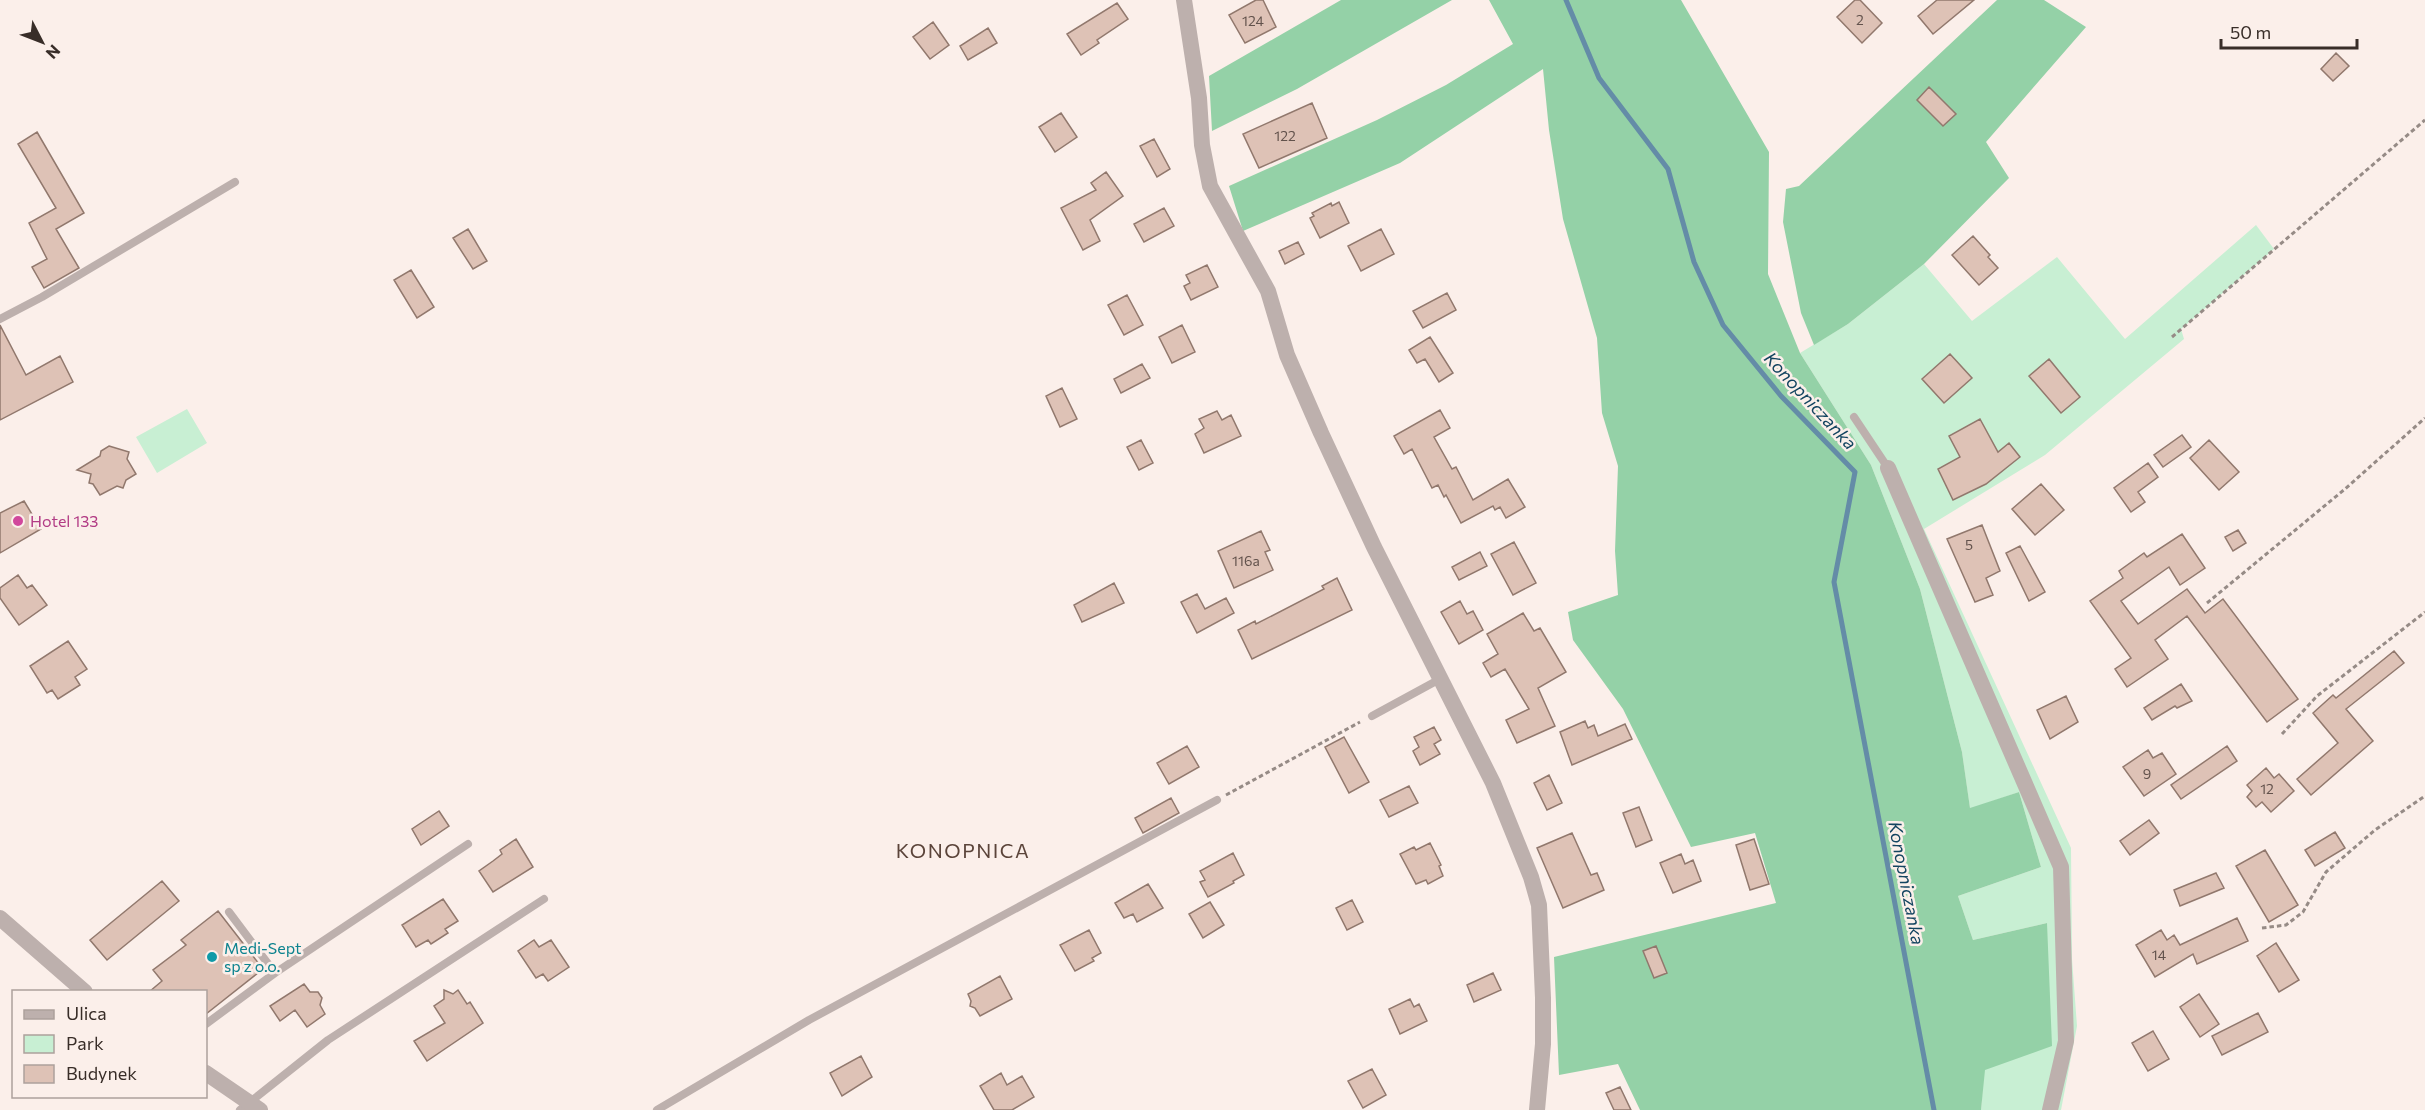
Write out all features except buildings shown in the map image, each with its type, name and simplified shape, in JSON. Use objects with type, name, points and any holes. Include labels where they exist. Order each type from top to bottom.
[{"type":"street","points":[[1184,0],[1199,98],[1202,145],[1210,186],[1268,291],[1287,355],[1321,433],[1374,548],[1493,783],[1531,877],[1539,905],[1541,934],[1543,1036],[1537,1110]]},
{"type":"street","points":[[1888,468],[2061,867],[2066,1041],[2050,1110]]},
{"type":"street","points":[[0,918],[83,990]]},
{"type":"street","points":[[207,1074],[250,1108]]},
{"type":"lane","points":[[0,319],[42,297],[235,182]]},
{"type":"lane","points":[[1854,417],[1888,468]]},
{"type":"lane","points":[[1372,716],[1440,679]]},
{"type":"lane","points":[[657,1110],[809,1020],[1217,800]]},
{"type":"lane","points":[[207,1023],[275,973],[468,844]]},
{"type":"lane","points":[[250,1108],[328,1040],[544,899]]},
{"type":"lane","points":[[229,912],[275,973]]},
{"type":"path","points":[[2172,336],[2425,120]]},
{"type":"path","points":[[2207,603],[2345,489],[2425,418]]},
{"type":"path","points":[[2282,734],[2317,696],[2425,612]]},
{"type":"path","points":[[1217,800],[1372,716]]},
{"type":"path","points":[[2262,928],[2286,925],[2304,912],[2326,872],[2375,830],[2425,796]]},
{"type":"green space","points":[[1341,0],[1452,0],[1297,89],[1212,131],[1209,76]]},
{"type":"green space","points":[[1489,0],[1681,0],[1769,152],[1768,274],[1800,353],[1871,465],[1920,589],[1962,752],[1970,808],[2019,792],[2041,867],[1958,896],[1973,940],[2047,923],[2052,1046],[1985,1070],[1981,1110],[1640,1110],[1618,1064],[1559,1075],[1554,957],[1776,903],[1755,833],[1691,847],[1623,709],[1573,640],[1568,612],[1618,595],[1615,551],[1618,466],[1602,413],[1597,338],[1563,219],[1549,130],[1543,69],[1400,163],[1243,231],[1229,186],[1377,120],[1446,85],[1513,44]]},
{"type":"green space","points":[[1997,0],[2044,0],[2086,27],[1986,142],[2009,178],[1924,264],[1848,324],[1814,345],[1801,313],[1783,222],[1786,189],[1799,186]]},
{"type":"green space","points":[[2256,225],[2274,249],[2181,329],[2184,339],[2045,455],[1924,529],[2071,848],[2072,959],[2077,1026],[2061,1110],[1981,1110],[1984,1070],[2047,923],[1973,940],[1958,896],[2041,867],[2019,792],[1970,809],[1962,752],[1920,589],[1871,465],[1800,353],[1848,324],[1924,264],[1972,321],[2057,257],[2125,339]]},
{"type":"green space","points":[[187,409],[207,443],[157,473],[136,437]]},
{"type":"waterway","name":"Konopniczanka","points":[[1566,0],[1599,78],[1668,169],[1694,262],[1723,325],[1781,396],[1855,472],[1834,582],[1934,1110]]},
{"type":"place","name":"Hotel 133","points":[[18,521]]},
{"type":"place","name":"Medi-Sept sp z o.o.","points":[[212,957]]},
{"type":"district","name":"KONOPNICA","points":[[963,851]]}]
